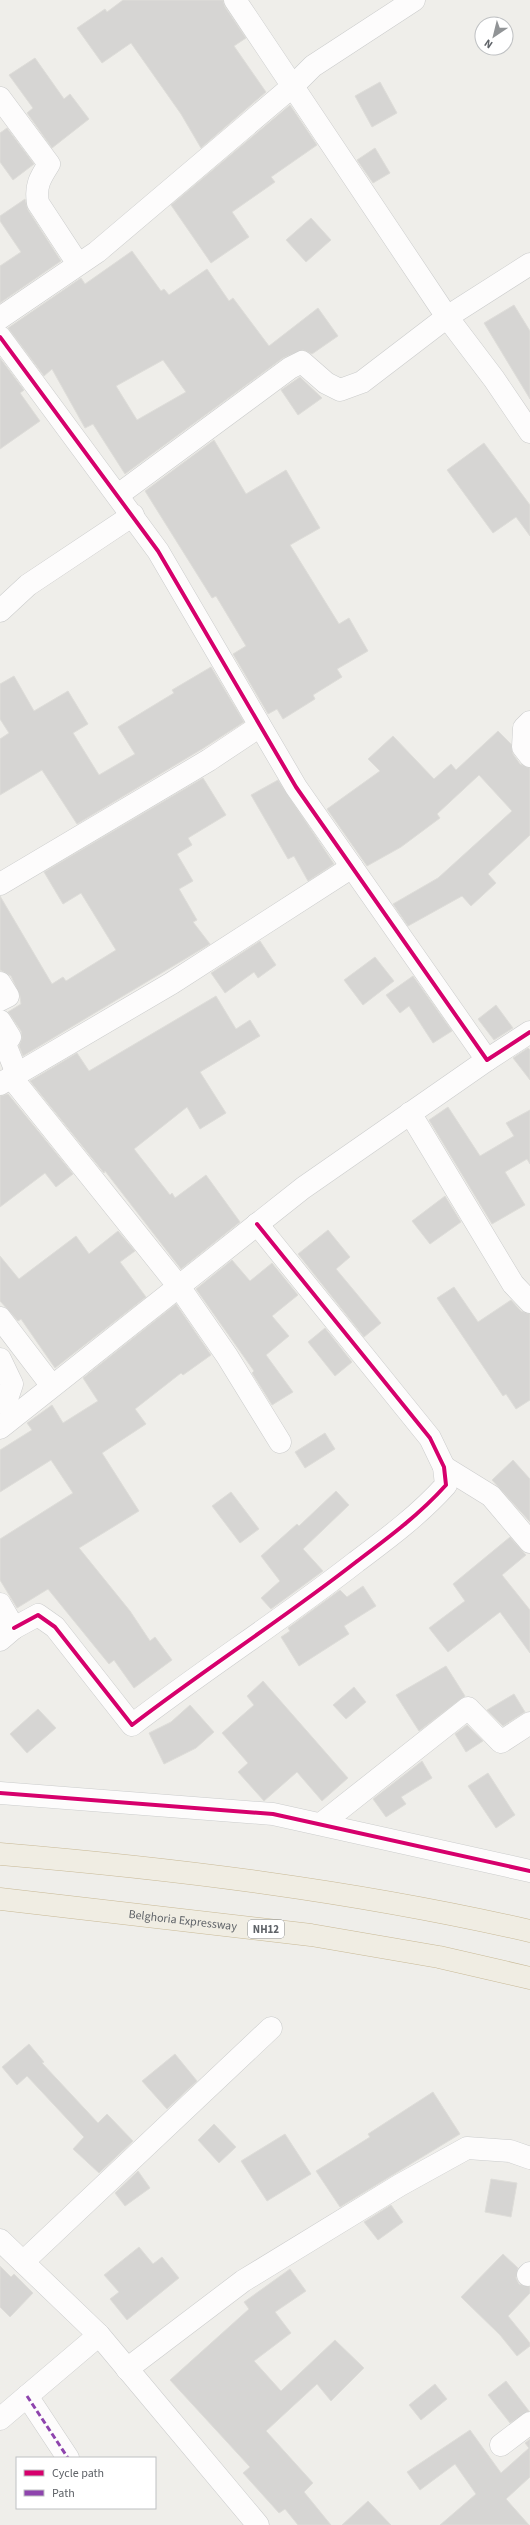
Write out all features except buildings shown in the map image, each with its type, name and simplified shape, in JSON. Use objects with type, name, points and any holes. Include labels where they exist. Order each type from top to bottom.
[{"type":"highway","points":[[0,1854],[302,1887],[442,1911],[530,1931]]},
{"type":"highway","name":"Belghoria Expressway","points":[[0,1899],[311,1935],[438,1957],[530,1978]]},
{"type":"street","points":[[235,0],[294,85],[447,317],[494,379],[530,432]]},
{"type":"street","points":[[0,318],[97,252],[294,85],[313,66],[407,2]]},
{"type":"street","points":[[4,112],[49,164],[39,180],[36,193],[38,203],[78,264]]},
{"type":"street","points":[[118,495],[302,362],[326,383],[340,390],[362,382],[447,317],[530,264]]},
{"type":"street","points":[[0,336],[133,514],[158,551],[296,787],[487,1060]]},
{"type":"street","points":[[0,611],[28,585],[133,514]]},
{"type":"street","points":[[530,722],[524,728],[523,747],[530,756]]},
{"type":"street","points":[[0,884],[209,760],[260,726]]},
{"type":"street","points":[[9,1078],[172,983],[352,867]]},
{"type":"street","points":[[0,983],[8,996],[0,1000]]},
{"type":"street","points":[[0,1021],[10,1037],[6,1044],[9,1078],[180,1288],[227,1356],[280,1442]]},
{"type":"street","points":[[0,1428],[52,1386],[180,1288],[257,1224],[304,1188],[410,1113],[530,1032]]},
{"type":"street","points":[[410,1113],[513,1284],[530,1302]]},
{"type":"street","points":[[0,1604],[7,1634],[38,1615],[55,1627],[132,1725],[178,1690],[294,1611],[423,1511],[446,1485],[444,1467],[430,1438],[257,1224]]},
{"type":"street","points":[[0,1318],[52,1386]]},
{"type":"street","points":[[0,1359],[12,1384],[7,1399],[0,1403]]},
{"type":"street","points":[[444,1467],[491,1496],[530,1542]]},
{"type":"street","points":[[321,1824],[468,1708],[501,1742],[530,1723]]},
{"type":"street","points":[[0,1793],[273,1814],[530,1871]]},
{"type":"street","points":[[23,2262],[272,2028]]},
{"type":"street","points":[[127,2369],[243,2281],[400,2185],[467,2148],[510,2150],[530,2158]]},
{"type":"street","points":[[0,2240],[99,2335],[255,2524]]},
{"type":"street","points":[[0,2419],[99,2335]]},
{"type":"street","points":[[27,2396],[67,2457]]},
{"type":"street","points":[[501,2445],[530,2423]]},
{"type":"marked path","points":[[27,2396],[67,2457]]},
{"type":"cycle path","points":[[0,337],[158,551],[296,787],[487,1060],[530,1032]]},
{"type":"cycle path","points":[[14,1628],[38,1615],[55,1627],[132,1725],[300,1604],[380,1544],[403,1526],[446,1485],[444,1467],[430,1438],[257,1224]]},
{"type":"cycle path","points":[[0,1793],[273,1814],[530,1871]]}]
